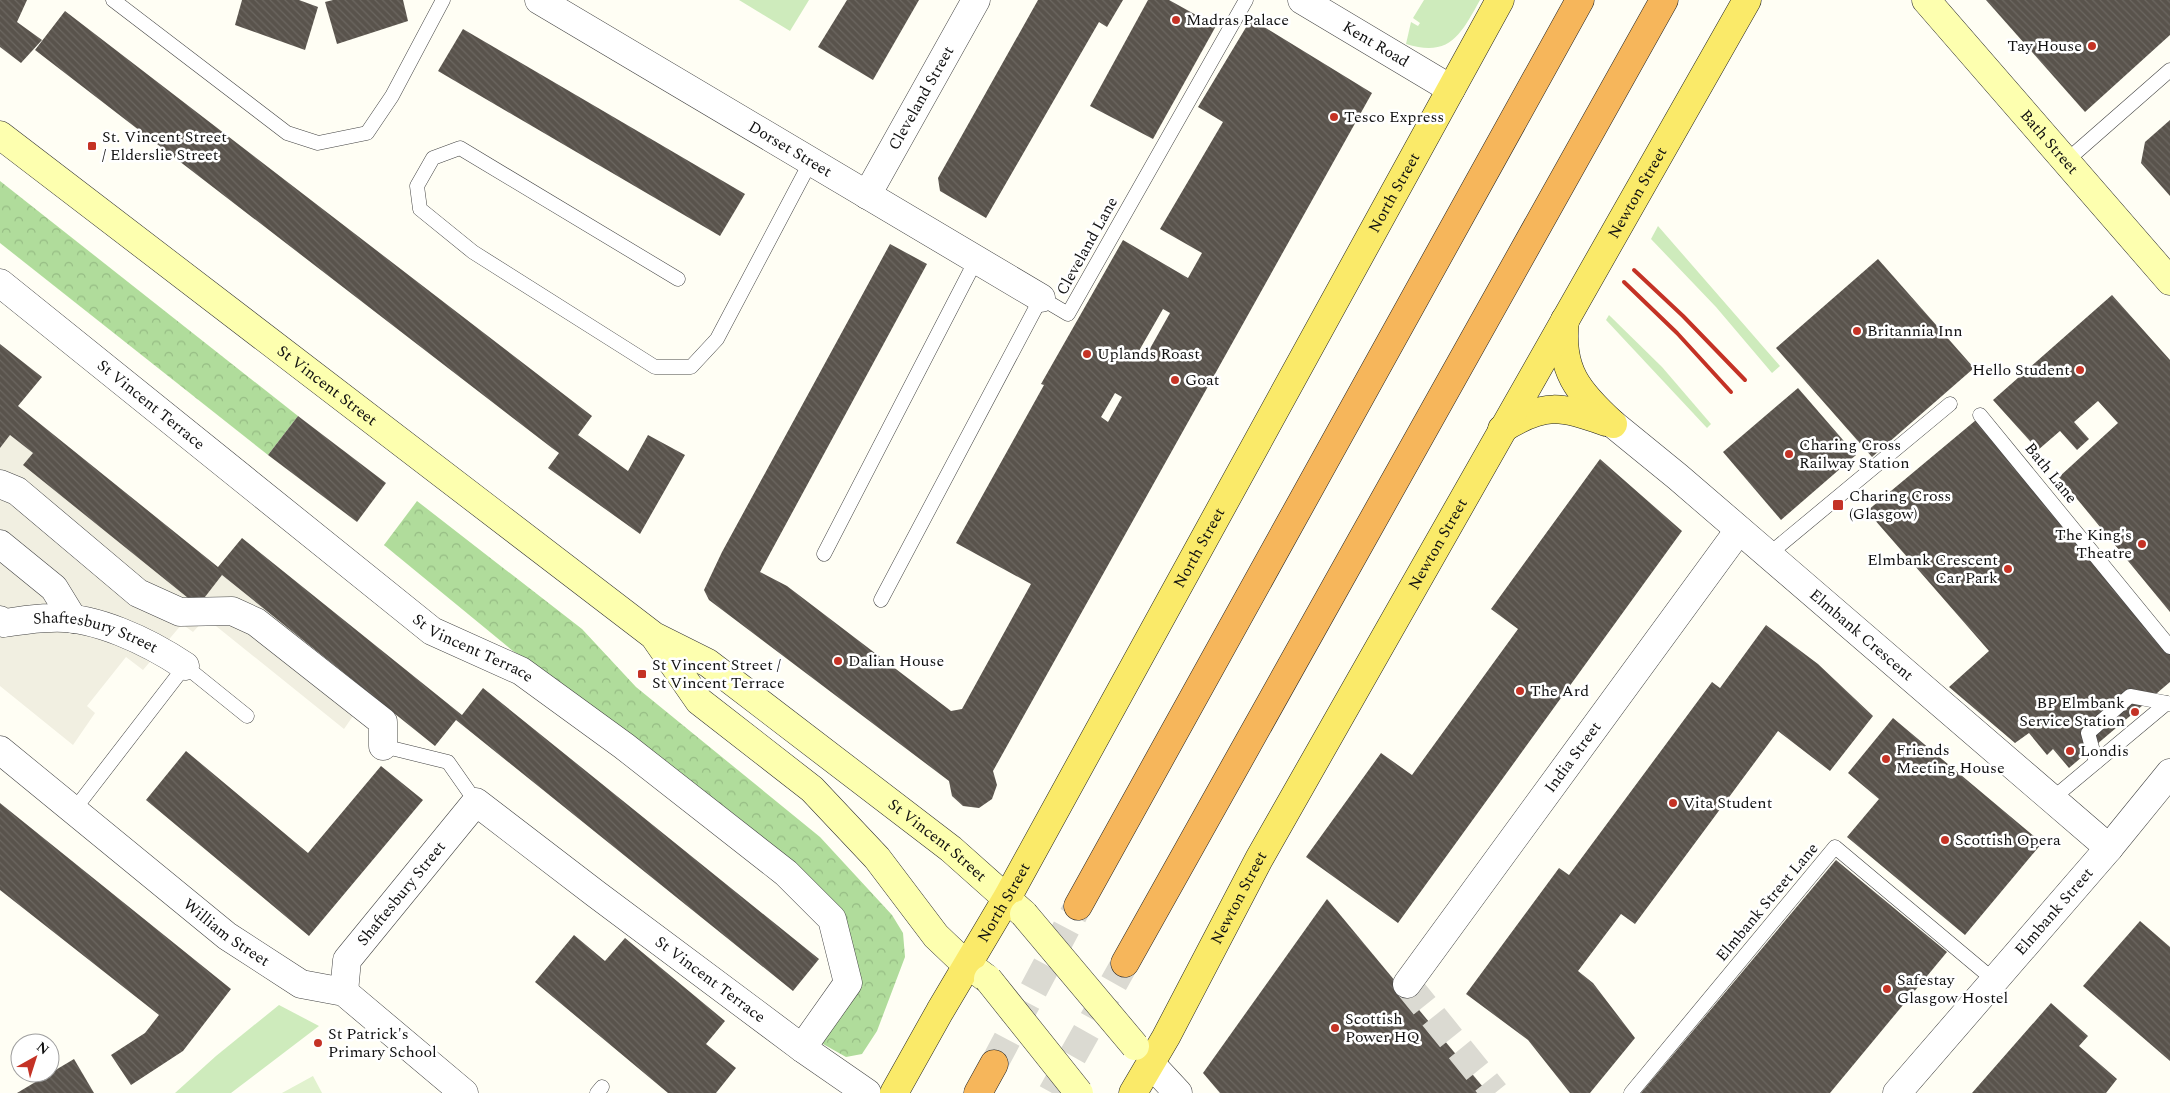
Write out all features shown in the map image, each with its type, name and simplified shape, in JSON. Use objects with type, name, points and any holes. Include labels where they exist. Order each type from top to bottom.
[{"type":"highway","points":[[1078,906],[1580,0]]},
{"type":"highway","points":[[1125,963],[1664,0]]},
{"type":"highway","points":[[978,1093],[994,1064]]},
{"type":"main road","name":"North Street","points":[[894,1093],[978,972],[1016,906],[1500,0]]},
{"type":"main road","name":"Newton Street","points":[[1133,1093],[1143,1055],[1259,859],[1747,0]]},
{"type":"main road","points":[[1566,316],[1564,354],[1575,382],[1592,404],[1612,424]]},
{"type":"main road","points":[[1502,429],[1533,412],[1549,409],[1573,410],[1612,424]]},
{"type":"street","name":"Dorset Street","points":[[539,0],[1041,298]]},
{"type":"street","name":"Cleveland Street","points":[[867,195],[976,0]]},
{"type":"street","name":"Kent Road","points":[[1302,0],[1451,89]]},
{"type":"street","name":"Bath Street","points":[[1926,1],[2170,281]]},
{"type":"street","name":"St Vincent Street","points":[[0,135],[654,636],[708,663],[951,849],[1016,906],[1143,1055],[1178,1093]]},
{"type":"street","name":"St Vincent Terrace","points":[[0,283],[432,631],[521,671],[624,746],[786,874],[832,919],[848,983],[802,1048]]},
{"type":"street","name":"Elmbank Crescent","points":[[1612,424],[1740,530],[2109,848]]},
{"type":"street","points":[[0,484],[17,491],[138,593],[180,612],[232,611],[256,622],[383,722],[383,746]]},
{"type":"street","name":"India Street","points":[[1407,984],[1740,530]]},
{"type":"street","points":[[0,544],[54,588],[73,619]]},
{"type":"street","name":"Shaftesbury Street","points":[[0,620],[4,623],[51,618],[73,619],[124,633],[160,650],[185,666]]},
{"type":"street","name":"St Vincent Street","points":[[654,636],[699,701],[812,788],[877,858],[936,936],[978,972],[1079,1093]]},
{"type":"street","name":"William Street","points":[[0,750],[227,936],[301,984],[344,992],[464,1093]]},
{"type":"street","name":"Elmbank Street","points":[[1897,1093],[2109,848],[2170,773]]},
{"type":"street","name":"St Vincent Terrace","points":[[476,802],[802,1048],[867,1093]]},
{"type":"street","name":"Shaftesbury Street","points":[[344,992],[347,960],[476,802]]},
{"type":"lane","points":[[113,0],[287,133],[318,143],[367,133],[392,96],[443,0]]},
{"type":"lane","name":"Cleveland Lane","points":[[880,600],[1041,298],[1068,314],[1246,0]]},
{"type":"lane","points":[[2066,162],[2170,70]]},
{"type":"lane","points":[[678,279],[460,148],[433,158],[417,186],[420,209],[473,252],[655,367],[691,367],[717,339],[811,161]]},
{"type":"lane","points":[[824,554],[976,260]]},
{"type":"lane","points":[[1768,555],[1950,404]]},
{"type":"lane","name":"Bath Lane","points":[[1980,415],[2170,646]]},
{"type":"lane","points":[[74,810],[185,666],[247,716]]},
{"type":"lane","points":[[2096,762],[2088,733],[2130,696],[2168,704]]},
{"type":"lane","points":[[2052,799],[2168,704]]},
{"type":"lane","points":[[383,746],[448,762],[476,802]]},
{"type":"lane","name":"Elmbank Street Lane","points":[[1631,1093],[1835,848],[1995,981]]},
{"type":"green space","points":[[739,0],[809,0],[790,31]]},
{"type":"green space","points":[[1424,0],[1480,0],[1460,33],[1452,40],[1444,45],[1433,48],[1421,48],[1406,44],[1411,22],[1418,26],[1420,23],[1413,18]]},
{"type":"green space","points":[[0,181],[298,416],[268,455],[0,243]]},
{"type":"green space","points":[[1658,226],[1780,366],[1772,373],[1716,307],[1651,239]]},
{"type":"green space","points":[[1609,315],[1662,367],[1711,424],[1707,428],[1606,320]]},
{"type":"green space","points":[[417,501],[582,629],[636,687],[820,837],[892,915],[903,933],[905,957],[877,1031],[862,1054],[846,1057],[823,1044],[823,1033],[855,982],[827,899],[739,818],[545,672],[513,651],[384,545]]},
{"type":"green space","points":[[279,1005],[319,1026],[231,1093],[175,1093],[216,1056]]},
{"type":"green space","points":[[313,1076],[322,1093],[282,1093]]},
{"type":"shaded area","points":[[10,435],[33,453],[24,465],[198,605],[222,575],[369,693],[344,729],[206,618],[193,632],[182,624],[143,670],[126,657],[87,706],[95,713],[73,745],[0,686],[0,448]]},
{"type":"building","points":[[0,0],[27,0],[17,22],[42,40],[21,63],[0,47]]},
{"type":"building","points":[[242,0],[299,0],[318,7],[305,50],[235,25]]},
{"type":"building","points":[[333,0],[403,0],[408,21],[337,44],[325,2]]},
{"type":"building","points":[[847,0],[919,0],[873,80],[818,47]]},
{"type":"building","points":[[1038,0],[1123,0],[1107,27],[1099,22],[986,218],[940,191],[938,178]]},
{"type":"building","points":[[1148,0],[1169,0],[1216,26],[1153,139],[1090,106]]},
{"type":"building","name":"Tay House","points":[[1986,0],[2170,0],[2170,35],[2085,112]]},
{"type":"building","points":[[65,11],[592,416],[578,435],[628,471],[648,435],[685,455],[640,534],[548,468],[559,453],[35,50]]},
{"type":"building","points":[[1251,19],[1372,93],[993,771],[997,785],[992,799],[979,808],[963,806],[952,796],[949,781],[709,600],[704,590],[722,552],[890,244],[927,264],[760,572],[787,586],[951,711],[962,709],[1031,584],[956,543],[1044,385],[1041,384],[1123,240],[1188,278],[1202,253],[1160,229],[1223,122],[1198,107]],"holes":[[[1163,309],[1170,313],[1143,361],[1136,356]],[[1115,393],[1122,397],[1108,422],[1101,417]]]},
{"type":"building","points":[[463,29],[745,194],[720,236],[438,71]]},
{"type":"building","points":[[2170,120],[2170,196],[2141,163],[2145,142]]},
{"type":"building","points":[[1878,259],[1974,368],[1872,457],[1776,348]]},
{"type":"building","points":[[2112,295],[2170,360],[2170,612],[2059,477],[2118,423],[2098,401],[2074,422],[2089,439],[2077,450],[2060,431],[2038,450],[1993,400]]},
{"type":"building","points":[[0,344],[42,377],[18,406],[218,567],[242,538],[462,715],[483,688],[819,959],[793,991],[456,720],[435,746],[222,575],[198,606],[23,465],[33,453],[10,435],[0,448]]},
{"type":"building","name":"Charing Cross Railway Station","points":[[1798,388],[1856,455],[1781,520],[1723,452]]},
{"type":"building","points":[[298,416],[386,483],[357,522],[268,455]]},
{"type":"building","name":"Elmbank Crescent Car Park","points":[[1976,420],[2170,654],[2170,682],[2069,768],[2053,749],[2047,755],[2029,733],[2015,743],[1949,687],[1989,651],[1867,511]]},
{"type":"building","name":"The Ard","points":[[1600,459],[1682,531],[1398,923],[1306,857],[1381,753],[1412,775],[1518,629],[1491,609]]},
{"type":"building","points":[[1766,625],[1818,664],[1873,716],[1830,771],[1778,731],[1635,924],[1621,914],[1578,971],[1593,983],[1635,1038],[1590,1093],[1570,1093],[1528,1040],[1466,994],[1559,868],[1569,875],[1712,682],[1720,688]]},
{"type":"building","name":"Scottish Opera","points":[[1893,718],[2042,843],[1965,935],[1847,837],[1879,799],[1848,773]]},
{"type":"building","points":[[186,751],[308,853],[381,766],[423,800],[309,936],[146,800]]},
{"type":"building","points":[[0,803],[231,989],[183,1051],[131,1085],[111,1055],[145,1033],[159,1015],[0,890]]},
{"type":"building","points":[[1836,860],[1947,952],[1830,1093],[1641,1093]]},
{"type":"building","name":"Scottish Power HQ","points":[[1327,899],[1488,1093],[1220,1093],[1203,1073]]},
{"type":"building","points":[[2140,921],[2170,947],[2170,1061],[2083,986]]},
{"type":"building","points":[[574,935],[605,961],[625,938],[725,1021],[706,1044],[736,1068],[716,1093],[668,1093],[535,982]]},
{"type":"building","points":[[2051,1003],[2088,1036],[2079,1046],[2117,1079],[2106,1093],[1972,1093]]},
{"type":"building","points":[[74,1059],[94,1093],[17,1093],[34,1083],[60,1083],[60,1067]]},
{"type":"tunnel","points":[[994,1064],[1078,906]]},
{"type":"tunnel","points":[[1052,1093],[1125,963]]},
{"type":"tunnel","points":[[1407,984],[1495,1093]]},
{"type":"railway","points":[[1634,270],[1683,316],[1745,380]]},
{"type":"railway","points":[[1624,282],[1677,333],[1731,392]]},
{"type":"place","name":"Madras Palace","points":[[1176,20]]},
{"type":"place","name":"Tay House","points":[[2092,46]]},
{"type":"place","name":"Tesco Express","points":[[1334,117]]},
{"type":"place","name":"St. Vincent Street / Elderslie Street","points":[[92,146]]},
{"type":"place","name":"Britannia Inn","points":[[1857,331]]},
{"type":"place","name":"Uplands Roast","points":[[1087,354]]},
{"type":"place","name":"Hello Student","points":[[2080,370]]},
{"type":"place","name":"Goat","points":[[1175,380]]},
{"type":"place","name":"Charing Cross Railway Station","points":[[1789,454]]},
{"type":"place","name":"Charing Cross (Glasgow)","points":[[1838,505]]},
{"type":"place","name":"The King's Theatre","points":[[2142,544]]},
{"type":"place","name":"Elmbank Crescent Car Park","points":[[2008,569]]},
{"type":"place","name":"Dalian House","points":[[838,661]]},
{"type":"place","name":"St Vincent Street / St Vincent Terrace","points":[[642,674]]},
{"type":"place","name":"The Ard","points":[[1520,691]]},
{"type":"place","name":"BP Elmbank Service Station","points":[[2135,712]]},
{"type":"place","name":"Londis","points":[[2070,751]]},
{"type":"place","name":"Friends Meeting House","points":[[1886,759]]},
{"type":"place","name":"Vita Student","points":[[1673,803]]},
{"type":"place","name":"Scottish Opera","points":[[1945,840]]},
{"type":"place","name":"Safestay Glasgow Hostel","points":[[1887,989]]},
{"type":"place","name":"Scottish Power HQ","points":[[1335,1028]]},
{"type":"place","name":"St Patrick's Primary School","points":[[318,1043]]}]
